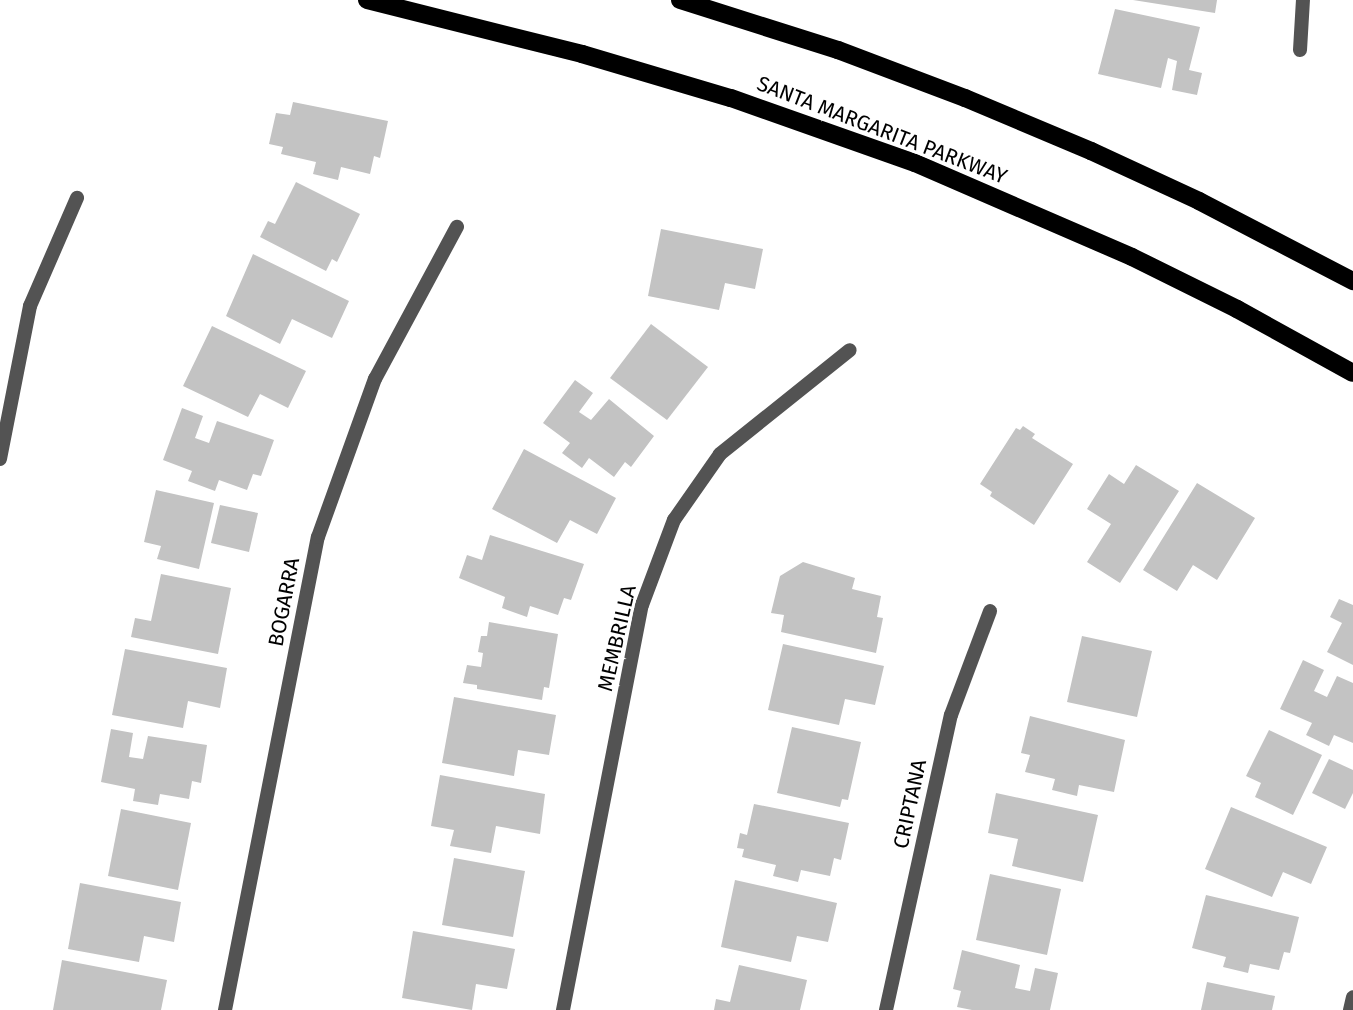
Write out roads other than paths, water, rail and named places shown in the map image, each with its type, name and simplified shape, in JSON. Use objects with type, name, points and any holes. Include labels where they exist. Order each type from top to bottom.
[{"type":"main road","name":"SANTA MARGARITA PARKWAY","points":[[367,0],[582,54],[731,98],[915,163],[1132,257],[1237,309],[1353,373]]},
{"type":"main road","points":[[680,0],[838,50],[978,103],[1199,201],[1353,281]]},
{"type":"street","points":[[1300,50],[1303,0]]},
{"type":"street","points":[[0,459],[30,306],[77,198]]},
{"type":"street","name":"BOGARRA","points":[[225,1010],[318,537],[375,379],[457,227]]},
{"type":"street","name":"MEMBRILLA","points":[[563,1010],[642,605],[674,520],[720,454],[850,350]]},
{"type":"street","name":"CRIPTANA","points":[[886,1010],[951,715],[990,611]]},
{"type":"street","points":[[1350,1010],[1353,998]]}]
